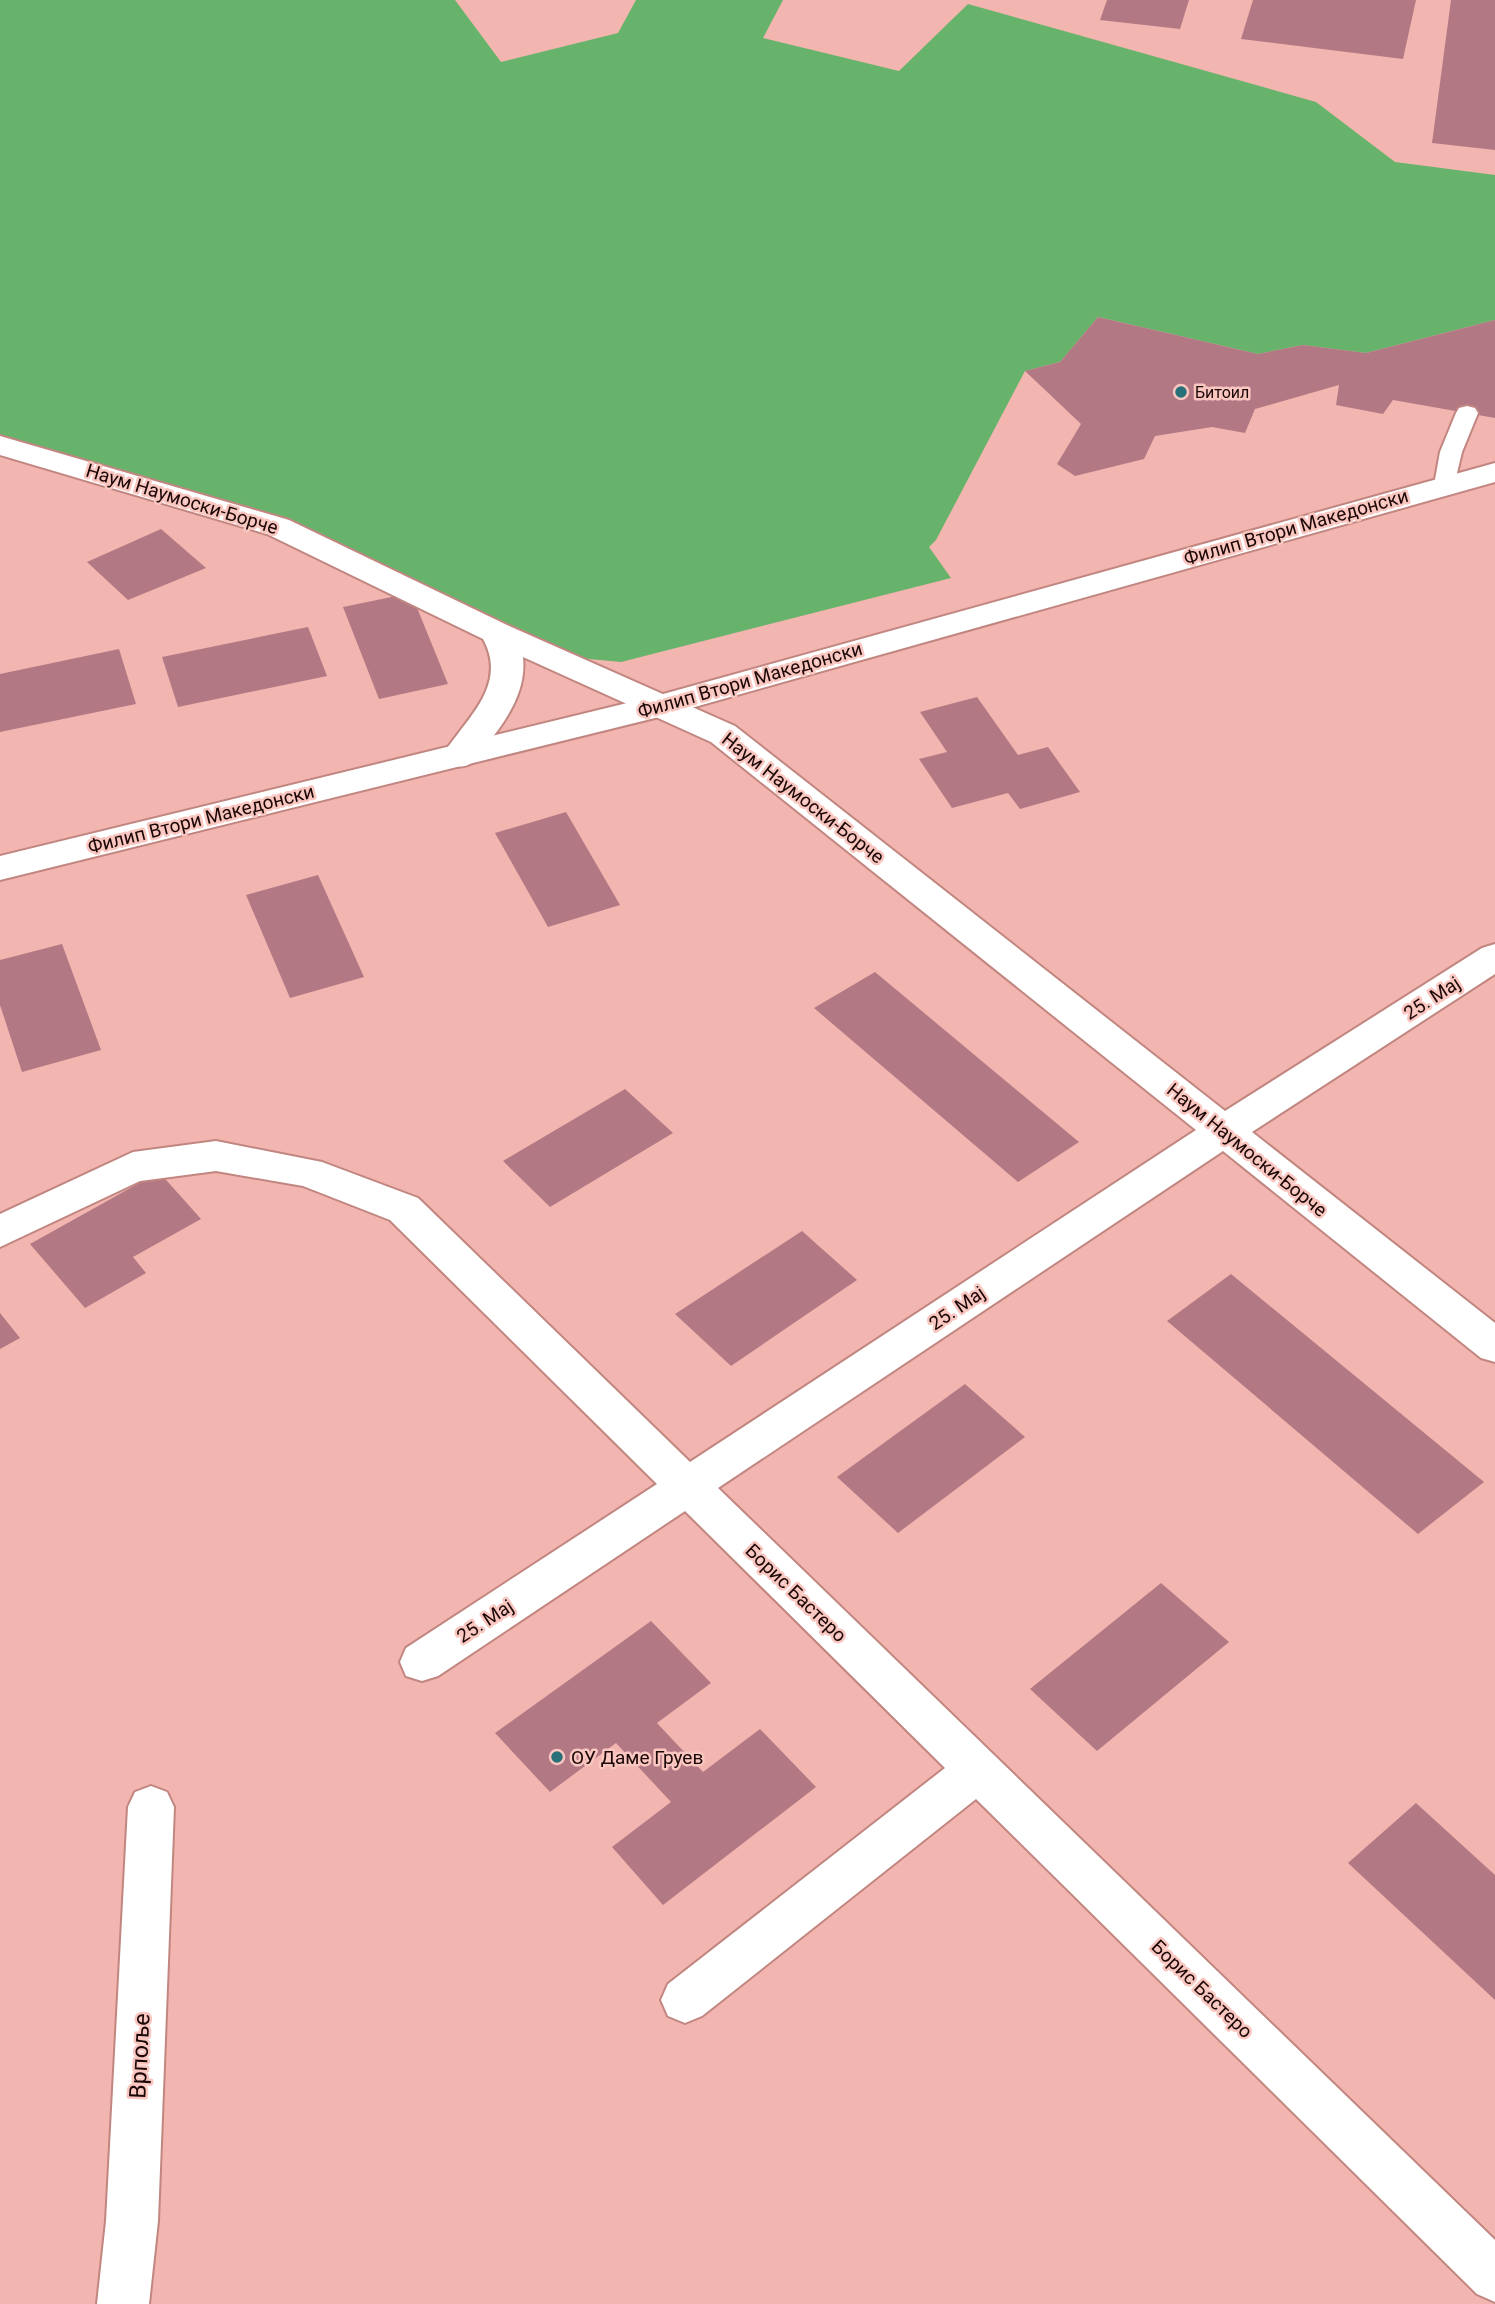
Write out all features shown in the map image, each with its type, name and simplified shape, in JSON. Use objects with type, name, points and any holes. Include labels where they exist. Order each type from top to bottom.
[{"type":"street","name":"Наум Наумоски-Борче","points":[[0,445],[278,527],[496,632],[723,734],[1495,1346]]},
{"type":"street","name":"Филип Втори Македонски","points":[[0,868],[659,706],[1495,472]]},
{"type":"street","points":[[459,756],[491,719],[508,673],[506,652],[496,632]]},
{"type":"street","name":"25. Мај","points":[[422,1662],[1224,1131],[1495,957]]},
{"type":"street","name":"Борис Бастеро","points":[[0,1232],[133,1167],[216,1156],[308,1171],[404,1209],[1495,2276]]},
{"type":"street","points":[[685,2000],[978,1770]]},
{"type":"street","name":"Врпоље","points":[[123,2304],[132,2221],[151,1807]]},
{"type":"lane","points":[[1445,485],[1451,452],[1467,413]]},
{"type":"green space","points":[[0,0],[455,0],[501,62],[618,33],[636,0],[783,0],[763,38],[899,71],[968,4],[1316,102],[1395,162],[1495,175],[1495,320],[1366,353],[1303,345],[1258,354],[1098,317],[1060,362],[1025,371],[936,540],[929,547],[951,578],[621,662],[546,655],[278,527],[0,445]]},
{"type":"building","points":[[1107,0],[1189,0],[1180,29],[1100,20]]},
{"type":"building","points":[[1253,0],[1416,0],[1403,59],[1241,39]]},
{"type":"building","points":[[1451,0],[1495,0],[1495,150],[1432,143]]},
{"type":"building","name":"Битоил","points":[[1098,317],[1258,354],[1303,345],[1366,353],[1495,320],[1495,418],[1393,400],[1383,414],[1336,405],[1339,385],[1255,409],[1245,433],[1212,427],[1155,436],[1144,459],[1075,476],[1057,464],[1081,424],[1025,371],[1060,362]]},
{"type":"building","points":[[161,529],[206,568],[128,600],[87,562]]},
{"type":"building","points":[[411,593],[448,684],[379,699],[343,607]]},
{"type":"building","points":[[308,627],[327,676],[178,707],[162,657]]},
{"type":"building","points":[[119,649],[136,704],[0,732],[0,674]]},
{"type":"building","points":[[977,697],[1018,755],[1048,747],[1080,792],[1020,809],[1008,793],[952,808],[919,759],[947,752],[920,712]]},
{"type":"building","points":[[566,812],[620,905],[548,927],[495,833]]},
{"type":"building","points":[[318,875],[364,977],[290,998],[246,895]]},
{"type":"building","points":[[62,944],[101,1050],[22,1072],[0,1005],[0,960]]},
{"type":"building","points":[[875,972],[1079,1142],[1018,1182],[814,1008]]},
{"type":"building","points":[[625,1089],[673,1133],[550,1207],[503,1161]]},
{"type":"building","points":[[159,1172],[201,1219],[133,1257],[146,1273],[85,1308],[30,1244]]},
{"type":"building","points":[[802,1231],[857,1280],[731,1366],[675,1314]]},
{"type":"building","points":[[1231,1274],[1484,1482],[1418,1534],[1167,1321]]},
{"type":"building","points":[[0,1313],[20,1338],[0,1349]]},
{"type":"building","points":[[965,1384],[1025,1437],[898,1533],[837,1477]]},
{"type":"building","points":[[1161,1583],[1229,1642],[1097,1751],[1030,1689]]},
{"type":"building","name":"ОУ Даме Груев","points":[[651,1621],[711,1683],[657,1723],[703,1772],[760,1729],[816,1787],[663,1905],[612,1847],[671,1802],[616,1743],[550,1792],[495,1733]]},
{"type":"building","points":[[1416,1803],[1495,1875],[1495,2000],[1348,1863]]},
{"type":"place","name":"Битоил","points":[[1181,392]]},
{"type":"place","name":"ОУ Даме Груев","points":[[557,1757]]}]
